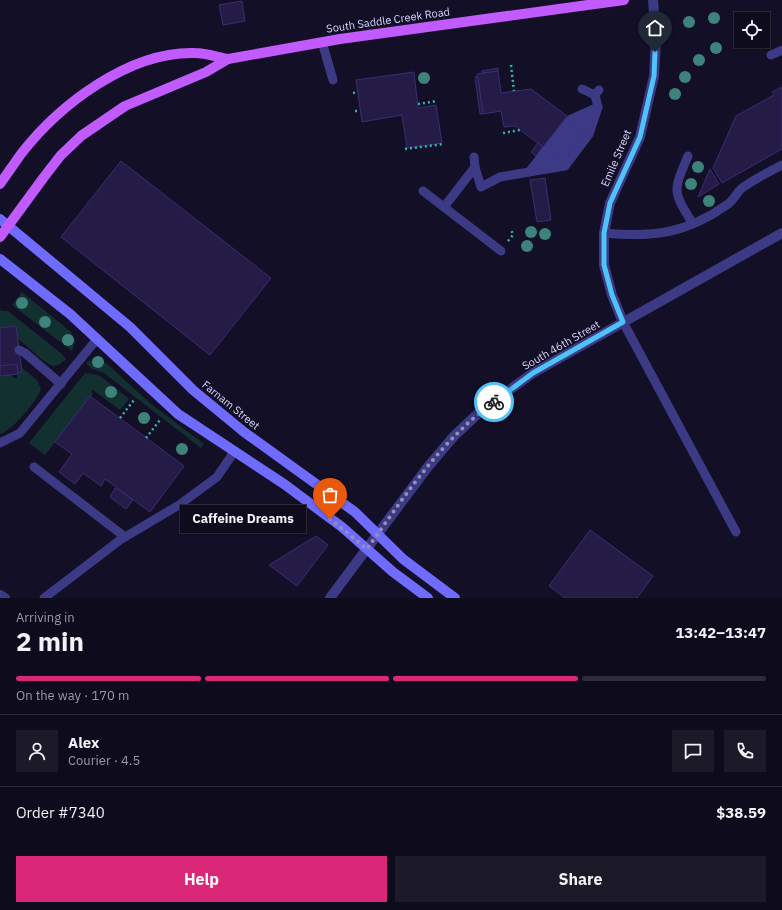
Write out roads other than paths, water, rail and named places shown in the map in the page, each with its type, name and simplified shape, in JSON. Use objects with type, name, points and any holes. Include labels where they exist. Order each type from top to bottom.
[{"type":"main road","name":"South Saddle Creek Road","points":[[0,236],[4,222],[52,166],[81,136],[125,106],[206,72],[228,59],[322,42],[624,0]]},
{"type":"main road","name":"South Saddle Creek Road","points":[[0,184],[21,154],[47,125],[73,102],[97,85],[135,65],[154,58],[195,53],[228,59]]},
{"type":"main road","name":"Farnam Street","points":[[4,222],[130,327],[193,390],[244,432],[355,512],[403,559],[455,598]]},
{"type":"main road","points":[[0,259],[97,338],[178,414],[284,484],[342,527],[393,572],[428,598]]},
{"type":"street","name":"Emile Street","points":[[623,322],[612,295],[604,265],[604,233],[610,203],[640,137],[654,76],[656,40],[653,0]]},
{"type":"street","name":"South 46th Street","points":[[330,598],[427,468],[454,436],[483,409],[533,373],[782,233]]},
{"type":"street","points":[[0,595],[5,598]]},
{"type":"lane","points":[[322,42],[333,80]]},
{"type":"lane","points":[[772,55],[782,50]]},
{"type":"lane","points":[[474,157],[481,187],[500,177],[529,172],[558,161],[598,108],[597,92],[582,89]]},
{"type":"lane","points":[[529,172],[571,119],[598,108]]},
{"type":"lane","points":[[688,156],[677,182],[676,191],[679,201],[693,224]]},
{"type":"lane","points":[[604,233],[631,236],[651,236],[669,233],[693,224],[729,203],[742,188],[782,165]]},
{"type":"lane","points":[[444,207],[475,166]]},
{"type":"lane","points":[[423,191],[501,251]]},
{"type":"lane","points":[[623,322],[736,532]]},
{"type":"lane","points":[[0,443],[20,432],[61,384],[97,338]]},
{"type":"lane","points":[[19,350],[25,353],[61,384]]},
{"type":"lane","points":[[44,598],[125,537],[179,505],[217,477],[234,452]]},
{"type":"lane","points":[[34,467],[125,537]]},
{"type":"place","name":"Caffeine Dreams","points":[[330,519]]}]
